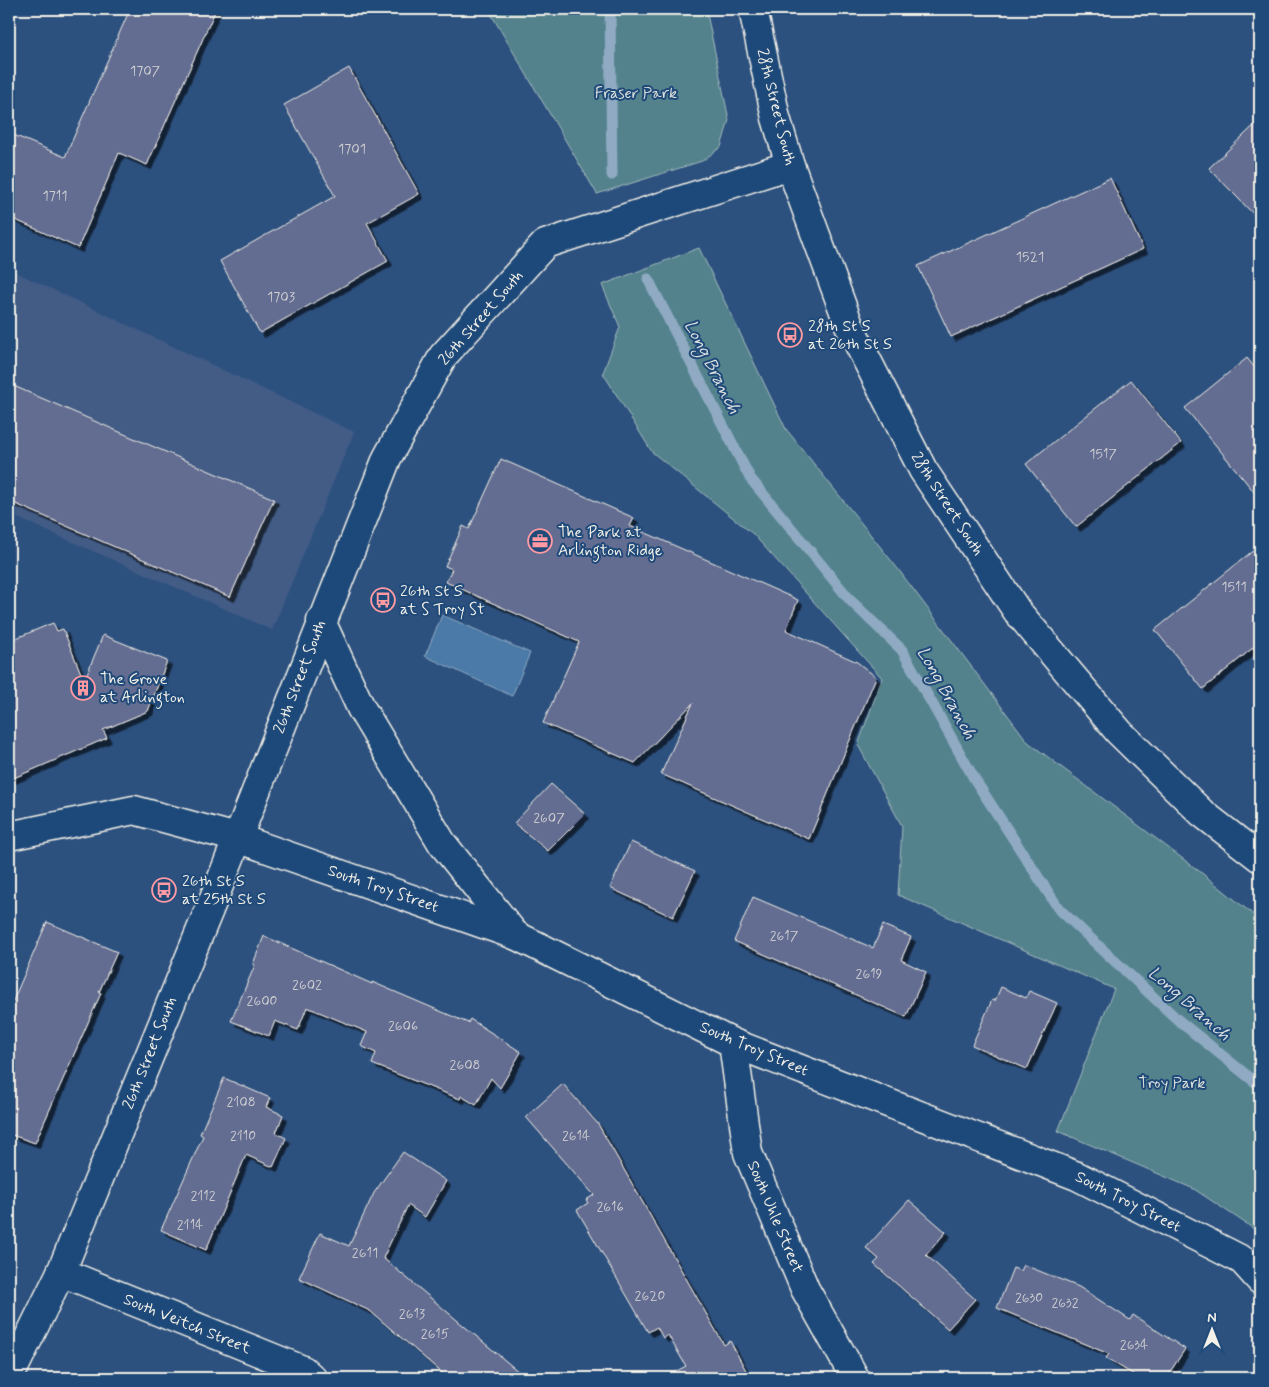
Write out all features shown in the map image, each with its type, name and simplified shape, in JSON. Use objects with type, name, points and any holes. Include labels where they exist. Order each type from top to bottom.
[{"type":"street","name":"28th Street South","points":[[753,9],[776,118],[790,164],[849,325],[918,462],[1012,602],[1119,732],[1202,813],[1260,858]]},
{"type":"street","name":"26th Street South","points":[[9,1378],[61,1272],[237,838],[387,458],[443,356],[545,244],[790,164]]},
{"type":"street","points":[[322,621],[361,708],[442,843],[515,935]]},
{"type":"street","name":"South Troy Street","points":[[9,836],[134,810],[237,838],[515,935],[733,1043],[1078,1176],[1242,1260],[1260,1280]]},
{"type":"street","name":"South Uhle Street","points":[[733,1043],[748,1153],[805,1290],[855,1378]]},
{"type":"street","name":"South Veitch Street","points":[[61,1272],[303,1370],[312,1378]]},
{"type":"shaded area","points":[[9,269],[354,432],[272,630],[9,514]]},
{"type":"shaded area","points":[[442,615],[530,653],[512,696],[425,656]]},
{"type":"green space","name":"Fraser Park","points":[[488,9],[706,9],[729,120],[721,147],[702,161],[597,194]]},
{"type":"green space","name":"Troy Park","points":[[699,248],[786,429],[898,569],[1028,742],[1203,874],[1260,920],[1260,1233],[1194,1189],[1058,1131],[1114,989],[898,895],[902,826],[858,745],[882,678],[753,534],[652,452],[603,373],[620,327],[602,285]]},
{"type":"building","points":[[130,9],[216,9],[147,165],[119,153],[78,248],[9,217],[9,133],[65,157]]},
{"type":"building","points":[[349,68],[419,194],[367,223],[388,261],[260,333],[220,261],[335,196],[284,105]]},
{"type":"building","points":[[1260,120],[1260,221],[1209,168]]},
{"type":"building","points":[[1110,178],[1143,249],[951,337],[918,266]]},
{"type":"building","points":[[1247,358],[1260,374],[1260,499],[1185,408]]},
{"type":"building","points":[[1131,380],[1181,443],[1076,527],[1026,464]]},
{"type":"building","points":[[9,384],[274,499],[230,597],[9,501]]},
{"type":"building","points":[[501,459],[634,518],[630,526],[798,600],[786,630],[857,662],[876,677],[809,839],[661,774],[693,703],[635,763],[543,723],[579,642],[446,582],[452,569],[445,566],[463,526],[469,529]]},
{"type":"building","points":[[1260,545],[1260,642],[1203,689],[1155,630]]},
{"type":"building","name":"The Grove at Arlington","points":[[53,623],[57,631],[63,629],[84,681],[103,635],[167,661],[148,711],[103,730],[107,738],[9,780],[9,641]]},
{"type":"building","points":[[551,784],[585,814],[548,851],[514,823]]},
{"type":"building","points":[[631,842],[695,871],[673,917],[610,888]]},
{"type":"building","points":[[753,897],[873,948],[883,925],[911,937],[901,960],[926,972],[906,1017],[734,941]]},
{"type":"building","points":[[47,922],[117,952],[35,1143],[9,1134],[9,1010]]},
{"type":"building","points":[[264,936],[372,984],[372,982],[468,1023],[470,1019],[521,1052],[500,1088],[491,1078],[476,1105],[461,1096],[460,1099],[372,1064],[376,1053],[361,1046],[367,1032],[307,1007],[298,1030],[275,1021],[269,1036],[231,1021],[255,965],[253,964]]},
{"type":"building","points":[[1001,987],[1026,998],[1029,991],[1057,1003],[1027,1069],[972,1045],[992,1000],[995,1001]]},
{"type":"building","points":[[224,1078],[270,1098],[266,1107],[283,1115],[276,1133],[286,1138],[273,1167],[246,1155],[206,1250],[161,1230],[203,1136],[200,1134]]},
{"type":"building","points":[[563,1084],[598,1124],[724,1345],[730,1341],[750,1378],[664,1378],[686,1366],[668,1335],[663,1338],[657,1327],[648,1332],[577,1210],[588,1203],[586,1200],[594,1195],[526,1117]]},
{"type":"building","points":[[403,1152],[446,1181],[425,1217],[408,1205],[383,1258],[526,1378],[448,1378],[370,1311],[299,1278],[320,1233],[349,1246],[374,1193]]},
{"type":"building","points":[[909,1200],[946,1232],[926,1255],[975,1299],[948,1329],[874,1264],[879,1259],[866,1248]]},
{"type":"building","points":[[1024,1265],[1079,1287],[1130,1320],[1133,1315],[1185,1349],[1166,1378],[1139,1378],[1106,1358],[1109,1354],[997,1308],[1013,1268],[1021,1271]]},
{"type":"waterway","name":"Long Branch","points":[[610,9],[612,175]]},
{"type":"waterway","name":"Long Branch","points":[[648,279],[750,478],[851,601],[902,650],[975,780],[1059,909],[1178,1020],[1260,1086]]},
{"type":"place","name":"28th St S at 26th St S","points":[[790,335]]},
{"type":"place","name":"The Park at Arlington Ridge","points":[[540,541]]},
{"type":"place","name":"26th St S at S Troy St","points":[[383,600]]},
{"type":"place","name":"The Grove at Arlington","points":[[83,688]]},
{"type":"place","name":"26th St S at 25th St S","points":[[164,890]]}]
